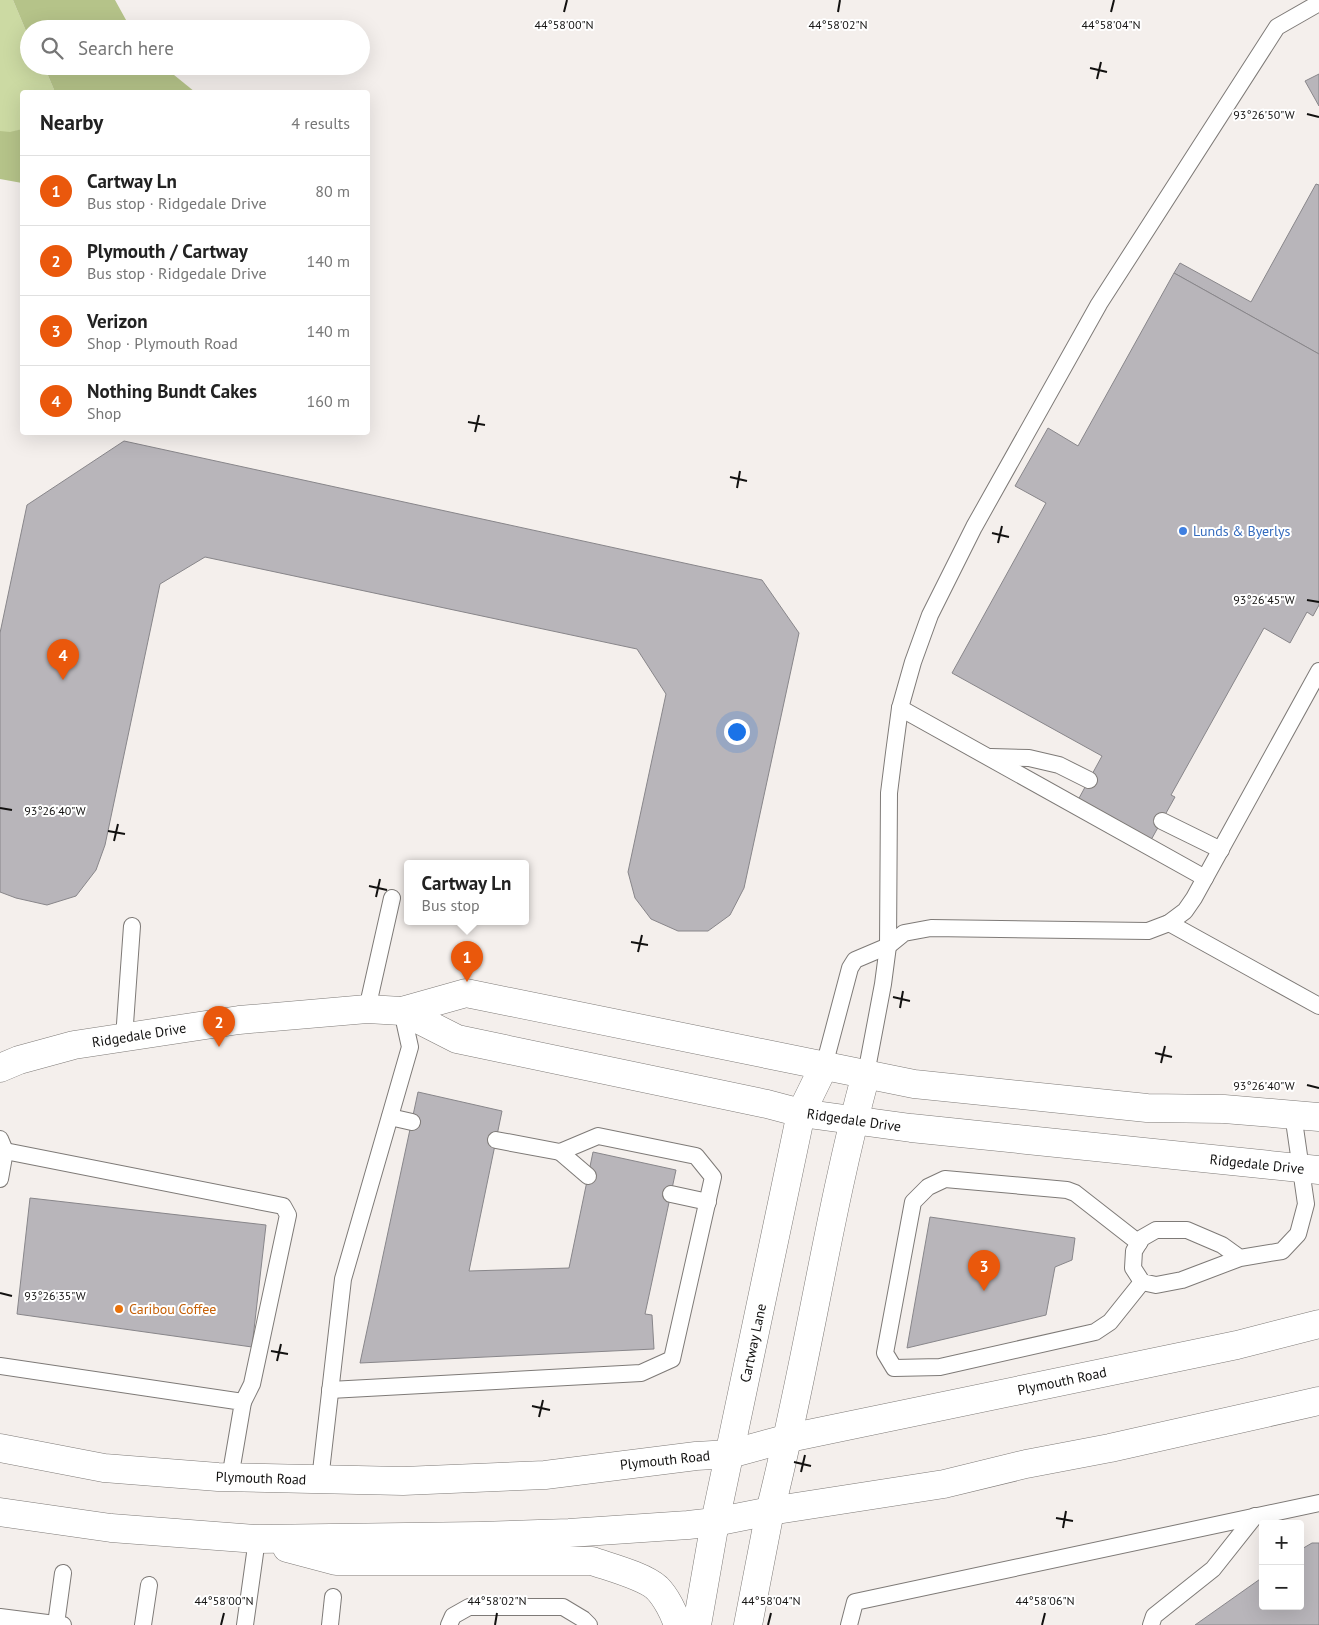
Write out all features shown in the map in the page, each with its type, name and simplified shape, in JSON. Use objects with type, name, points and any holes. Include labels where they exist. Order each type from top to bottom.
[{"type":"street","name":"Ridgedale Drive","points":[[0,1068],[18,1060],[74,1045],[239,1020],[367,1010],[402,1011],[466,993],[914,1084],[1147,1108],[1224,1109],[1306,1116]]},
{"type":"street","name":"Ridgedale Drive","points":[[402,1011],[457,1040],[760,1102],[801,1113],[853,1121],[1310,1169]]},
{"type":"street","name":"Cartway Lane","points":[[697,1625],[715,1522],[801,1113],[824,1066]]},
{"type":"street","points":[[748,1625],[770,1511],[788,1438],[853,1121],[866,1074]]},
{"type":"street","name":"Plymouth Road","points":[[0,1448],[104,1468],[230,1478],[403,1481],[545,1475],[696,1456],[730,1454],[788,1438],[1237,1345],[1319,1324]]},
{"type":"street","points":[[0,1512],[111,1528],[257,1539],[551,1534],[715,1522],[770,1511],[944,1484],[1026,1464],[1110,1448],[1319,1401]]},
{"type":"street","points":[[257,1539],[336,1561],[592,1562],[628,1572],[656,1588],[674,1612],[678,1625]]},
{"type":"lane","points":[[866,1074],[883,984],[888,946],[889,793],[900,708],[913,662],[930,615],[974,527],[1099,304],[1277,27],[1319,3]]},
{"type":"lane","points":[[824,1066],[850,968],[855,960],[888,946],[904,933],[930,928],[1148,931],[1170,923],[1185,911],[1205,878],[1319,671]]},
{"type":"lane","points":[[900,708],[1205,878]]},
{"type":"lane","points":[[988,757],[1029,758],[1059,765],[1089,780]]},
{"type":"lane","points":[[1162,821],[1221,850]]},
{"type":"lane","points":[[367,1010],[392,898]]},
{"type":"lane","points":[[1170,923],[1319,1006]]},
{"type":"lane","points":[[124,1038],[132,926]]},
{"type":"lane","points":[[320,1480],[343,1279],[410,1047],[402,1011]]},
{"type":"lane","points":[[1240,1258],[1222,1245],[1187,1230],[1156,1230],[1142,1238],[1134,1251],[1132,1268],[1142,1282],[1156,1285],[1182,1280],[1240,1258],[1282,1251],[1298,1234],[1306,1204],[1310,1169],[1306,1116]]},
{"type":"lane","points":[[390,1117],[412,1122]]},
{"type":"lane","points":[[330,1390],[641,1373],[672,1359],[712,1177],[696,1156],[598,1136],[560,1152]]},
{"type":"lane","points":[[496,1140],[560,1152],[588,1176]]},
{"type":"lane","points":[[0,1179],[2,1145],[283,1206],[288,1215],[252,1384],[243,1402],[230,1478]]},
{"type":"lane","points":[[1139,1244],[1075,1193],[1068,1190],[944,1180],[928,1187],[913,1202],[885,1353],[894,1368],[940,1367],[1095,1332],[1110,1322],[1142,1282]]},
{"type":"lane","points":[[671,1194],[708,1202]]},
{"type":"lane","points":[[0,1366],[243,1402]]},
{"type":"lane","points":[[849,1625],[855,1602],[1319,1503]]},
{"type":"lane","points":[[1151,1625],[1154,1616],[1213,1569],[1255,1516]]},
{"type":"lane","points":[[245,1625],[257,1539]]},
{"type":"lane","points":[[0,1617],[60,1625],[63,1573]]},
{"type":"lane","points":[[143,1625],[149,1585]]},
{"type":"lane","points":[[330,1625],[333,1597]]},
{"type":"lane","points":[[448,1625],[453,1616],[469,1607],[563,1607],[583,1619],[589,1625]]},
{"type":"green space","points":[[0,0],[13,0],[21,20],[20,75],[48,75],[54,90],[20,90],[20,130],[10,133],[0,176]]},
{"type":"green space","points":[[13,0],[115,0],[126,20],[21,20]]},
{"type":"green space","points":[[48,75],[174,75],[193,90],[54,90]]},
{"type":"green space","points":[[20,130],[20,183],[0,179],[0,131],[10,132]]},
{"type":"building","points":[[1319,74],[1319,106],[1305,81]]},
{"type":"building","points":[[1316,184],[1319,185],[1319,354],[1174,273],[1180,263],[1251,302]]},
{"type":"building","points":[[1174,273],[1319,354],[1319,605],[1313,616],[1307,612],[1290,643],[1264,628],[1171,795],[1175,797],[1151,840],[1078,800],[1102,756],[952,673],[1046,503],[1015,486],[1048,428],[1078,446]]},
{"type":"building","points":[[124,441],[762,580],[799,633],[744,888],[730,915],[708,931],[678,931],[651,919],[635,898],[628,872],[666,694],[637,649],[205,557],[160,584],[105,845],[96,870],[76,896],[47,905],[16,898],[0,892],[0,633],[27,505]]},
{"type":"building","points":[[418,1092],[502,1111],[469,1271],[569,1268],[593,1152],[676,1170],[645,1314],[652,1315],[654,1349],[360,1363]]},
{"type":"building","points":[[30,1198],[266,1225],[252,1347],[17,1314]]},
{"type":"building","points":[[930,1217],[1075,1238],[1072,1260],[1055,1267],[1046,1315],[907,1348]]},
{"type":"building","points":[[1312,1543],[1319,1543],[1319,1625],[1195,1625],[1259,1580],[1259,1610],[1304,1610],[1304,1548]]},
{"type":"place","name":"Lunds & Byerlys","points":[[1183,531]]},
{"type":"place","name":"Nothing Bundt Cakes","points":[[63,680]]},
{"type":"place","name":"Cartway Ln","points":[[467,982]]},
{"type":"place","name":"Plymouth / Cartway","points":[[219,1047]]},
{"type":"place","name":"Verizon","points":[[984,1291]]},
{"type":"place","name":"Caribou Coffee","points":[[119,1309]]}]
